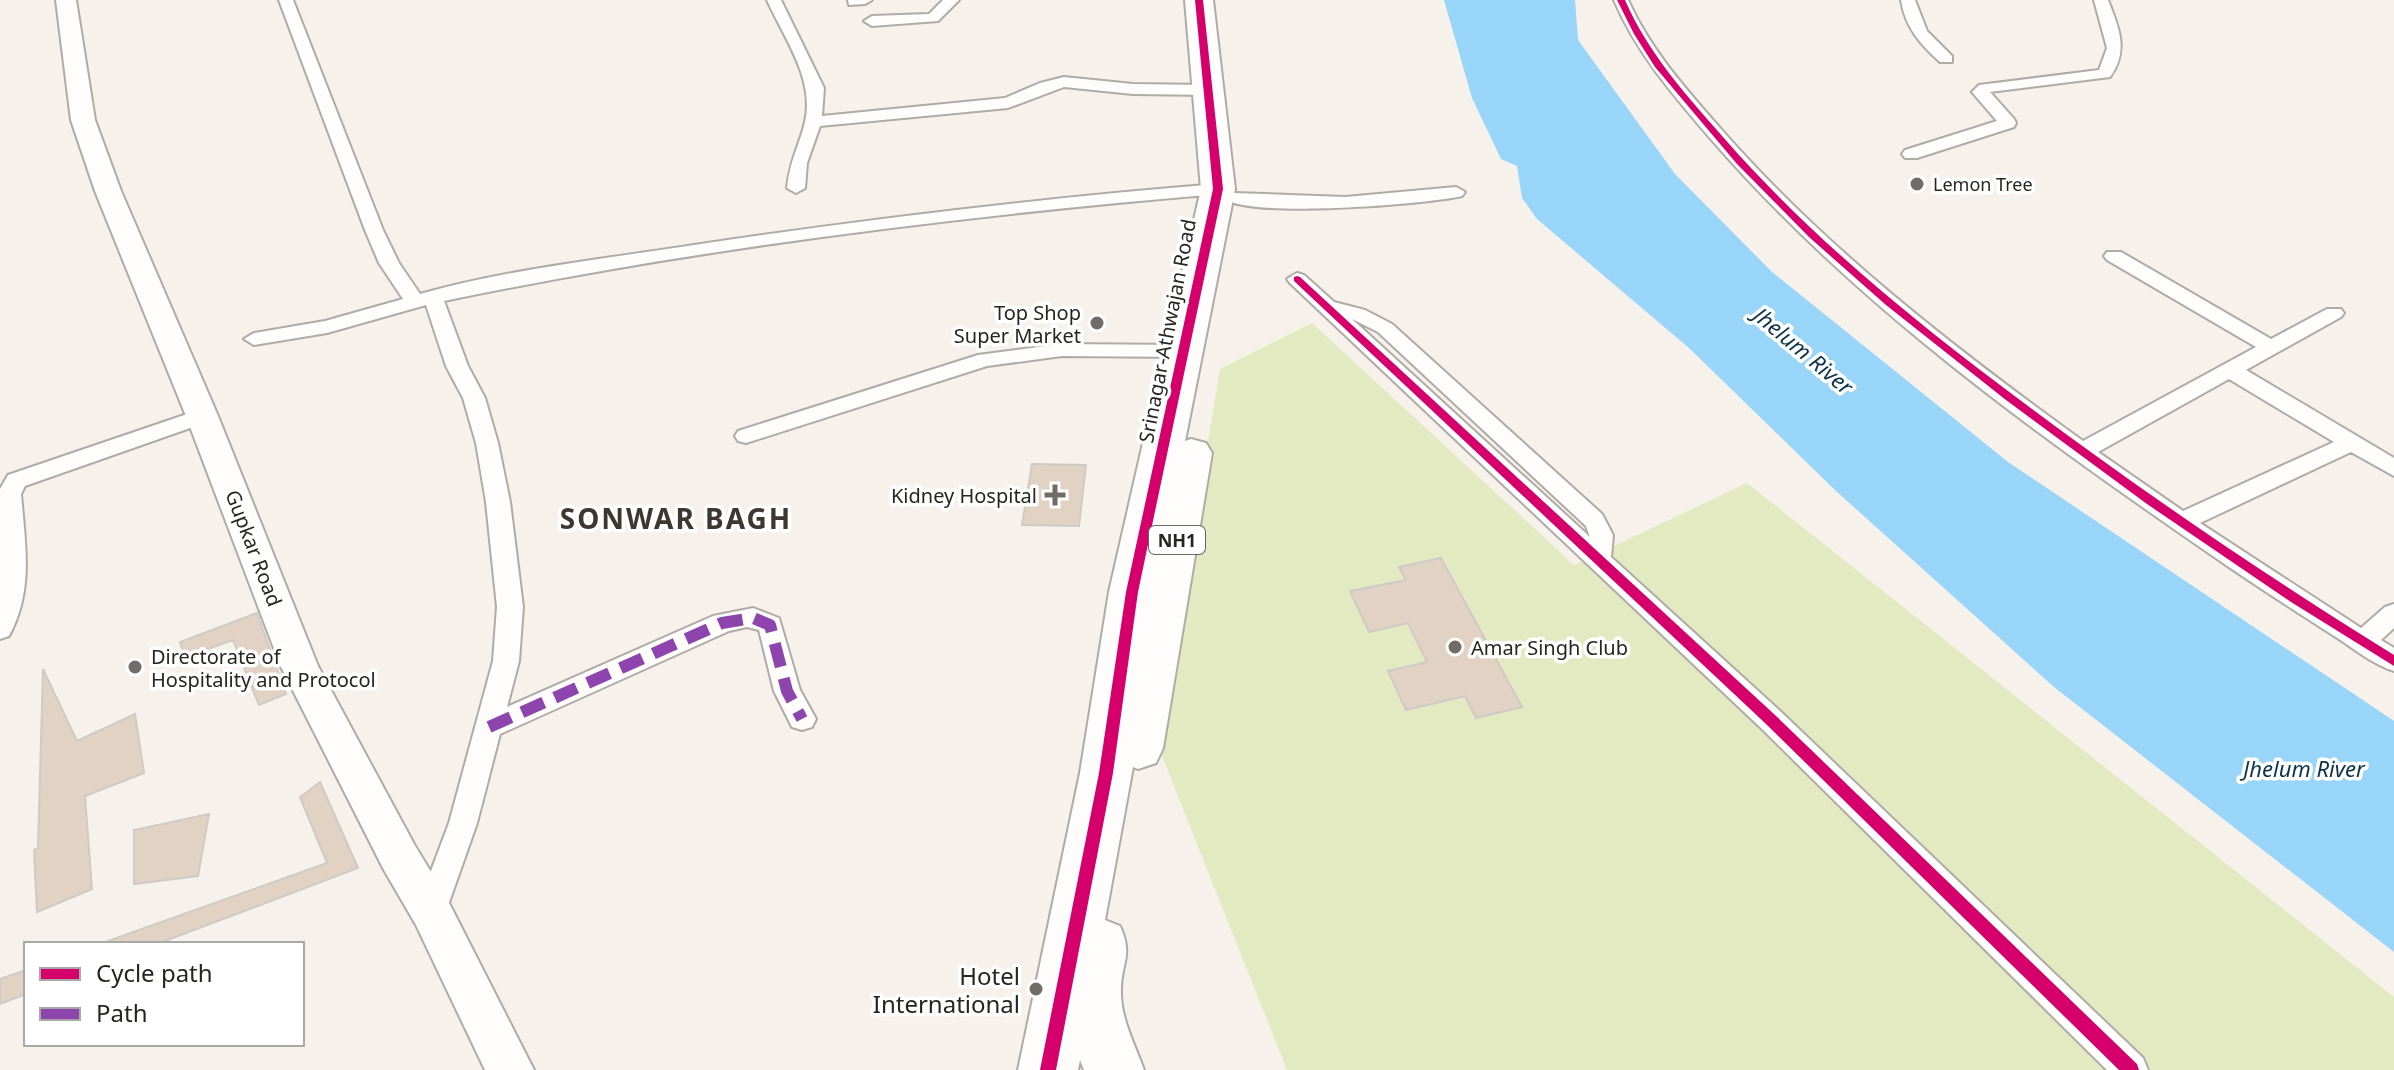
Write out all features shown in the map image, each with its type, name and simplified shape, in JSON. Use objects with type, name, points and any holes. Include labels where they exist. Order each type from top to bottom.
[{"type":"highway","name":"Srinagar-Athwajan Road","points":[[1092,911],[1170,581],[1226,193],[1209,90],[1199,0]]},
{"type":"highway","name":"Srinagar-Athwajan Road","points":[[1092,911],[1106,773],[1132,592],[1185,351],[1226,193]]},
{"type":"highway","name":"NH1","points":[[1048,1070],[1077,991],[1092,911]]},
{"type":"highway","points":[[1077,991],[1093,1012],[1114,1070]]},
{"type":"main road","name":"Gupkar Road","points":[[66,0],[83,120],[108,191],[202,416],[300,667],[399,857],[431,911],[510,1070]]},
{"type":"street","points":[[286,0],[389,263],[424,300],[474,398],[487,443],[498,502],[510,607],[506,661],[463,823],[431,911]]},
{"type":"street","points":[[774,0],[816,88],[813,122],[798,163],[796,188]]},
{"type":"street","points":[[872,21],[933,18],[952,0]]},
{"type":"street","points":[[1621,0],[1636,35],[1655,63],[1732,154],[1799,223],[1872,289],[2081,452],[2181,522],[2394,661]]},
{"type":"street","points":[[1908,0],[1909,15],[1925,40],[1946,59]]},
{"type":"street","points":[[1911,154],[2008,123],[1982,94],[1985,88],[2104,74],[2114,61],[2115,37],[2101,0]]},
{"type":"street","points":[[813,122],[1008,103],[1054,83],[1133,89],[1209,90]]},
{"type":"street","points":[[254,339],[327,327],[424,300],[534,276],[835,230],[1099,199],[1226,193],[1321,205],[1363,204],[1456,192]]},
{"type":"street","points":[[2114,256],[2272,348]]},
{"type":"street","points":[[1297,279],[1770,719],[2131,1070]]},
{"type":"street","points":[[2081,452],[2334,313]]},
{"type":"street","points":[[746,436],[985,360],[1062,350],[1185,351]]},
{"type":"street","points":[[2231,371],[2394,468]]},
{"type":"street","points":[[0,629],[10,612],[14,596],[9,494],[16,481],[202,416]]},
{"type":"street","points":[[2181,522],[2352,443]]},
{"type":"street","points":[[2362,641],[2394,614]]},
{"type":"street","points":[[489,727],[722,623],[744,617],[761,618],[770,625],[787,691],[802,719]]},
{"type":"green space","points":[[1312,323],[1574,565],[1747,483],[2394,997],[2394,1070],[1287,1070],[1158,746],[1220,369]]},
{"type":"water","name":"Jhelum River","points":[[1444,0],[1575,0],[1578,40],[1675,174],[1772,272],[2008,462],[2394,721],[2394,952],[2054,687],[1836,491],[1689,348],[1537,219],[1522,198],[1517,166],[1501,159],[1472,98]]},
{"type":"building","name":"Kidney Hospital","points":[[1032,464],[1086,465],[1079,526],[1022,525]]},
{"type":"building","name":"Amar Singh Club","points":[[1441,558],[1522,707],[1476,718],[1465,696],[1406,710],[1388,671],[1427,662],[1408,623],[1369,632],[1350,591],[1406,580],[1399,567]]},
{"type":"building","points":[[257,613],[286,694],[259,705],[233,640],[185,657],[180,642]]},
{"type":"building","points":[[43,669],[77,741],[135,714],[144,773],[85,796],[92,889],[37,912],[34,850],[38,848]]},
{"type":"building","points":[[320,782],[358,868],[162,942],[105,942],[327,863],[300,797]]},
{"type":"building","points":[[209,814],[198,876],[134,884],[134,830]]},
{"type":"building","points":[[24,971],[24,995],[0,1004],[0,979]]},
{"type":"marked path","points":[[489,727],[722,623],[747,618],[770,625],[787,691],[802,719]]},
{"type":"cycle path","points":[[1048,1070],[1106,773],[1132,592],[1218,189],[1199,0]]},
{"type":"cycle path","points":[[1621,0],[1638,34],[1681,94],[1775,199],[1850,270],[2010,398],[2151,501],[2394,661]]},
{"type":"cycle path","points":[[1297,279],[1770,719],[2131,1070]]},
{"type":"place","name":"Lemon Tree","points":[[1917,184]]},
{"type":"place","name":"Top Shop Super Market","points":[[1097,323]]},
{"type":"place","name":"Kidney Hospital","points":[[1055,495]]},
{"type":"place","name":"Amar Singh Club","points":[[1455,647]]},
{"type":"place","name":"Directorate of Hospitality and Protocol","points":[[135,667]]},
{"type":"place","name":"Hotel International","points":[[1036,989]]},
{"type":"district","name":"SONWAR BAGH","points":[[676,518]]}]
